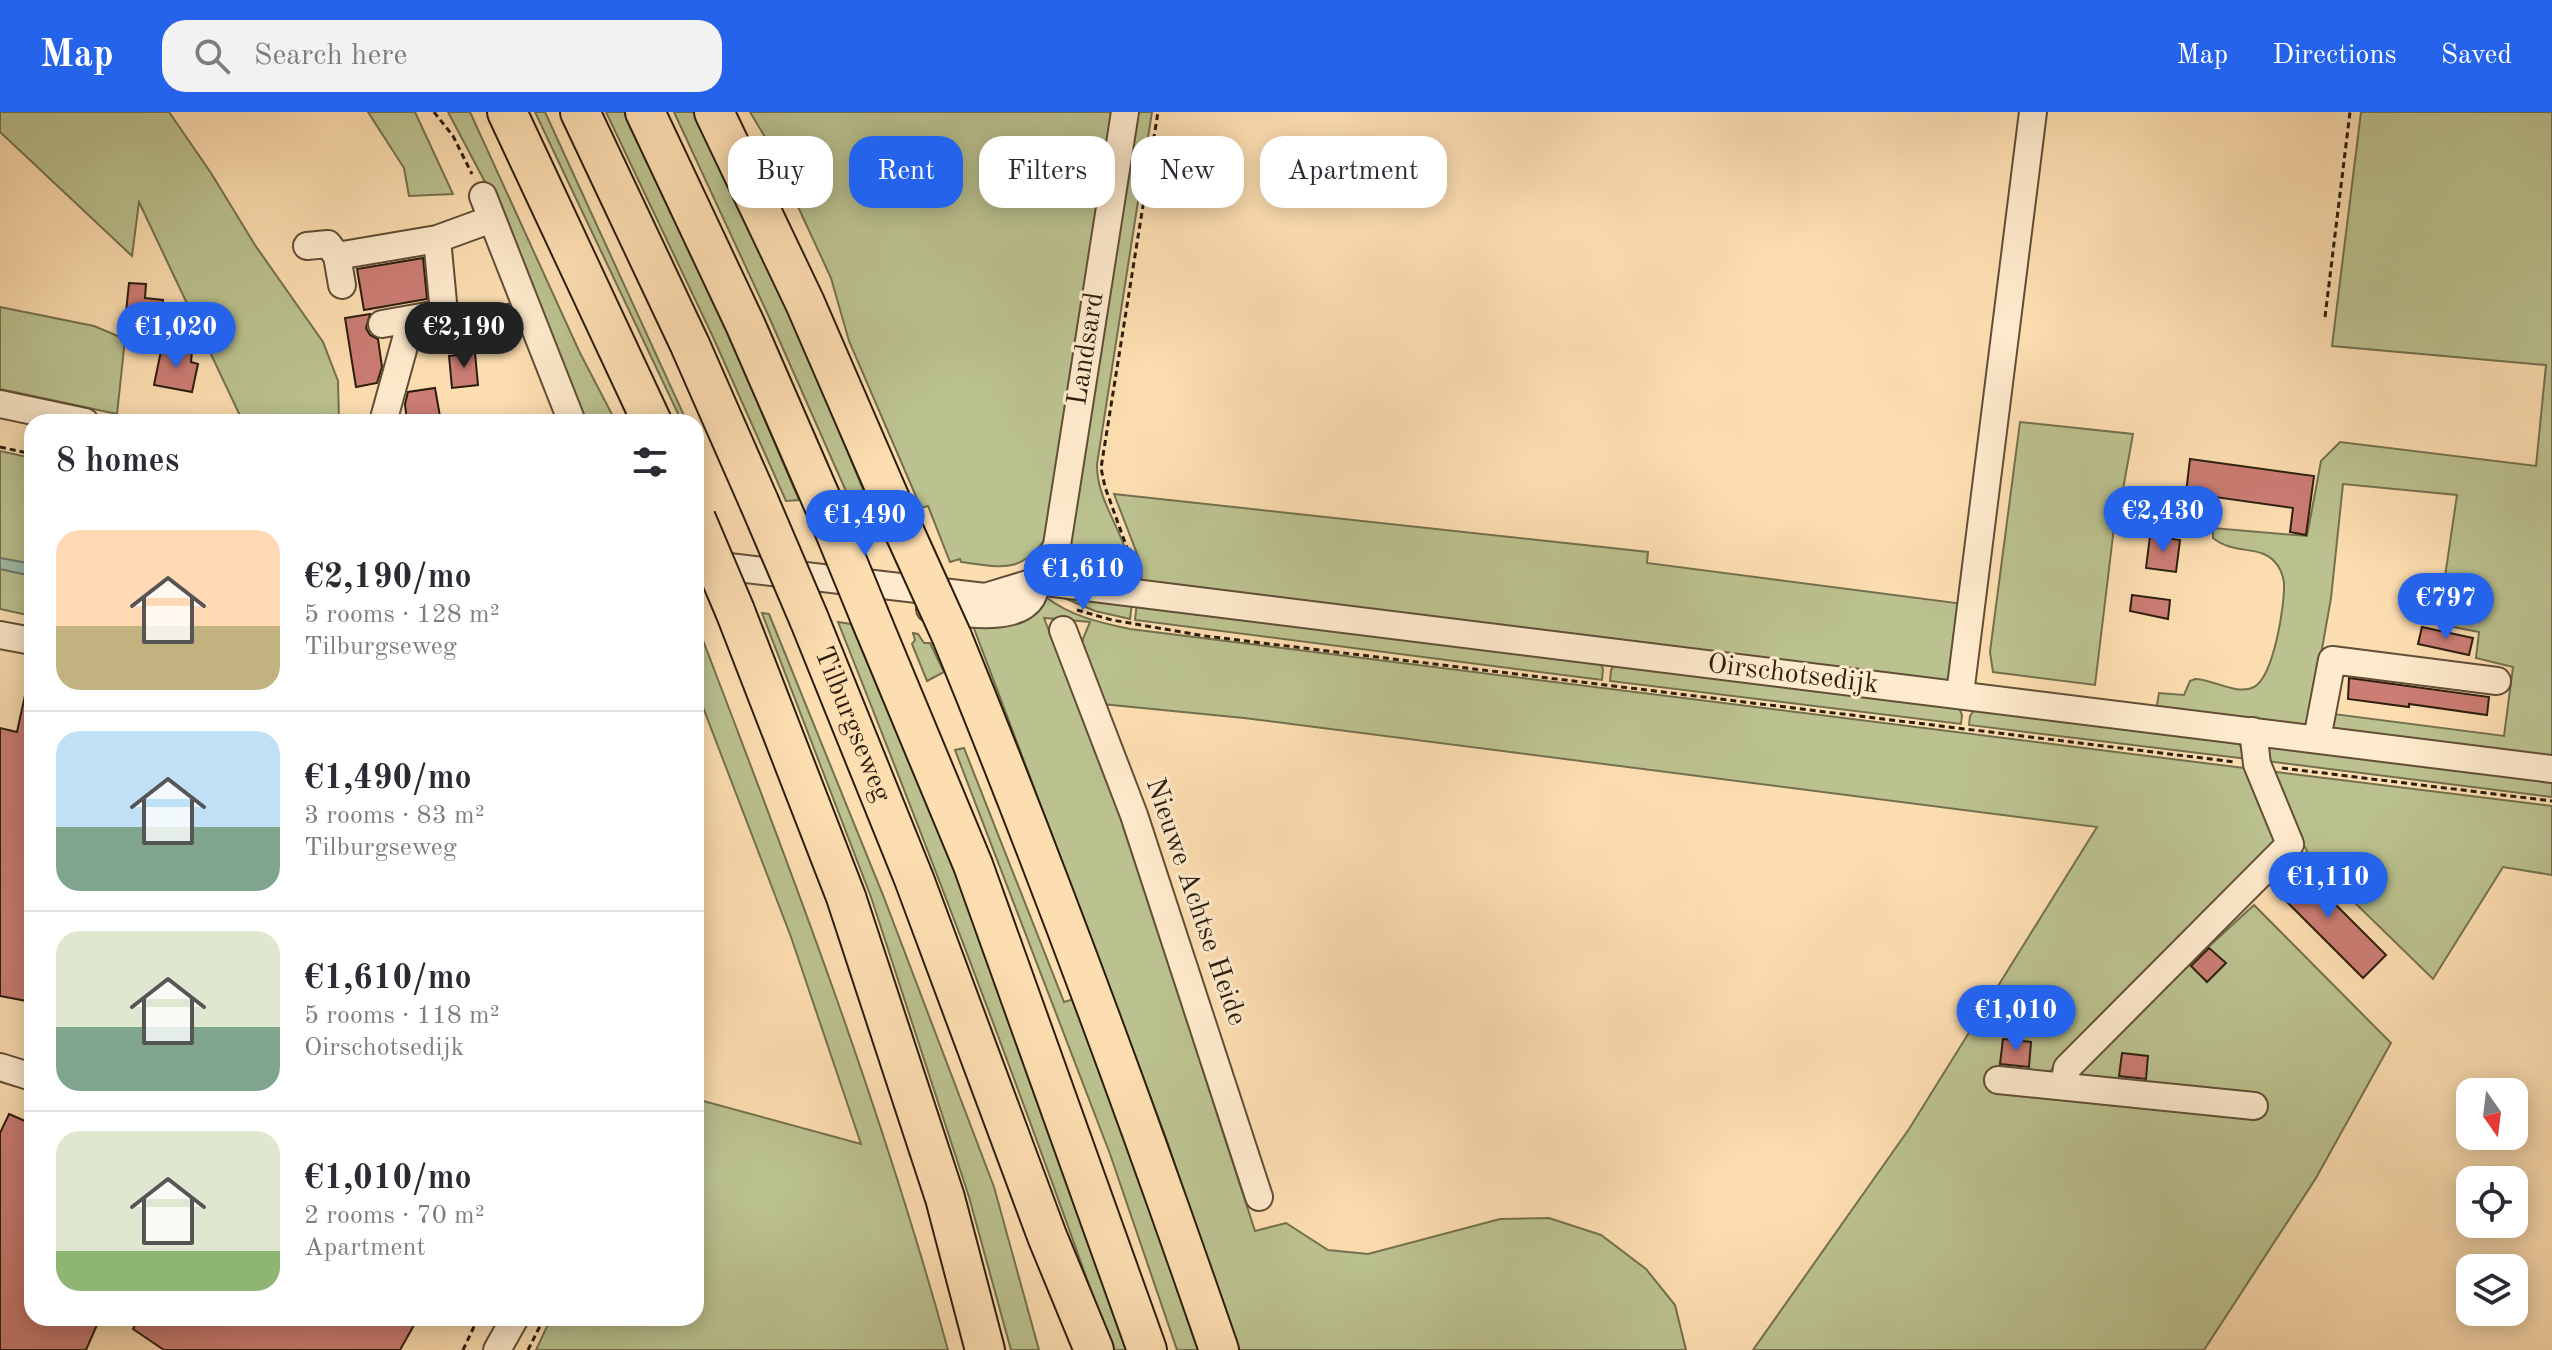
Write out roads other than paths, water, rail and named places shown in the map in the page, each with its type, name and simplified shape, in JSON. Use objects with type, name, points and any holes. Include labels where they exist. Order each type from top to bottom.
[{"type":"highway","points":[[507,112],[648,414]]},
{"type":"highway","name":"Tilburgseweg","points":[[580,112],[690,345],[809,619],[914,879],[1047,1236],[1094,1350]]},
{"type":"highway","name":"Tilburgseweg","points":[[645,112],[745,324],[826,510],[973,865],[1147,1350]]},
{"type":"highway","points":[[714,112],[805,303],[952,637],[1046,871],[1148,1144],[1219,1350]]},
{"type":"highway","points":[[704,538],[846,897],[945,1198],[985,1350]]},
{"type":"highway","points":[[1047,1236],[1069,1350]]},
{"type":"street","name":"Landsard","points":[[1038,581],[1050,565],[1057,545],[1125,112]]},
{"type":"street","points":[[1960,694],[2033,112]]},
{"type":"street","points":[[337,256],[437,239],[488,207],[569,414]]},
{"type":"street","points":[[382,324],[444,313],[437,239]]},
{"type":"street","points":[[307,246],[328,244],[337,256],[342,285]]},
{"type":"street","points":[[385,414],[406,339],[416,318]]},
{"type":"street","points":[[0,404],[47,414]]},
{"type":"street","name":"Oirschotsedijk","points":[[704,564],[985,597],[1038,581],[2552,769]]},
{"type":"street","points":[[704,579],[974,615],[1020,608],[1032,598],[1038,581]]},
{"type":"street","name":"Nieuwe Achtse Heide","points":[[1067,619],[1259,1197]]},
{"type":"street","points":[[0,635],[24,640]]},
{"type":"street","points":[[2317,739],[2332,660],[2497,681]]},
{"type":"street","points":[[2064,1086],[2067,1068],[2290,844],[2257,764],[2253,731]]},
{"type":"street","points":[[0,1067],[24,1074]]},
{"type":"street","points":[[1998,1080],[2254,1106]]},
{"type":"street","points":[[497,1350],[510,1326]]}]
